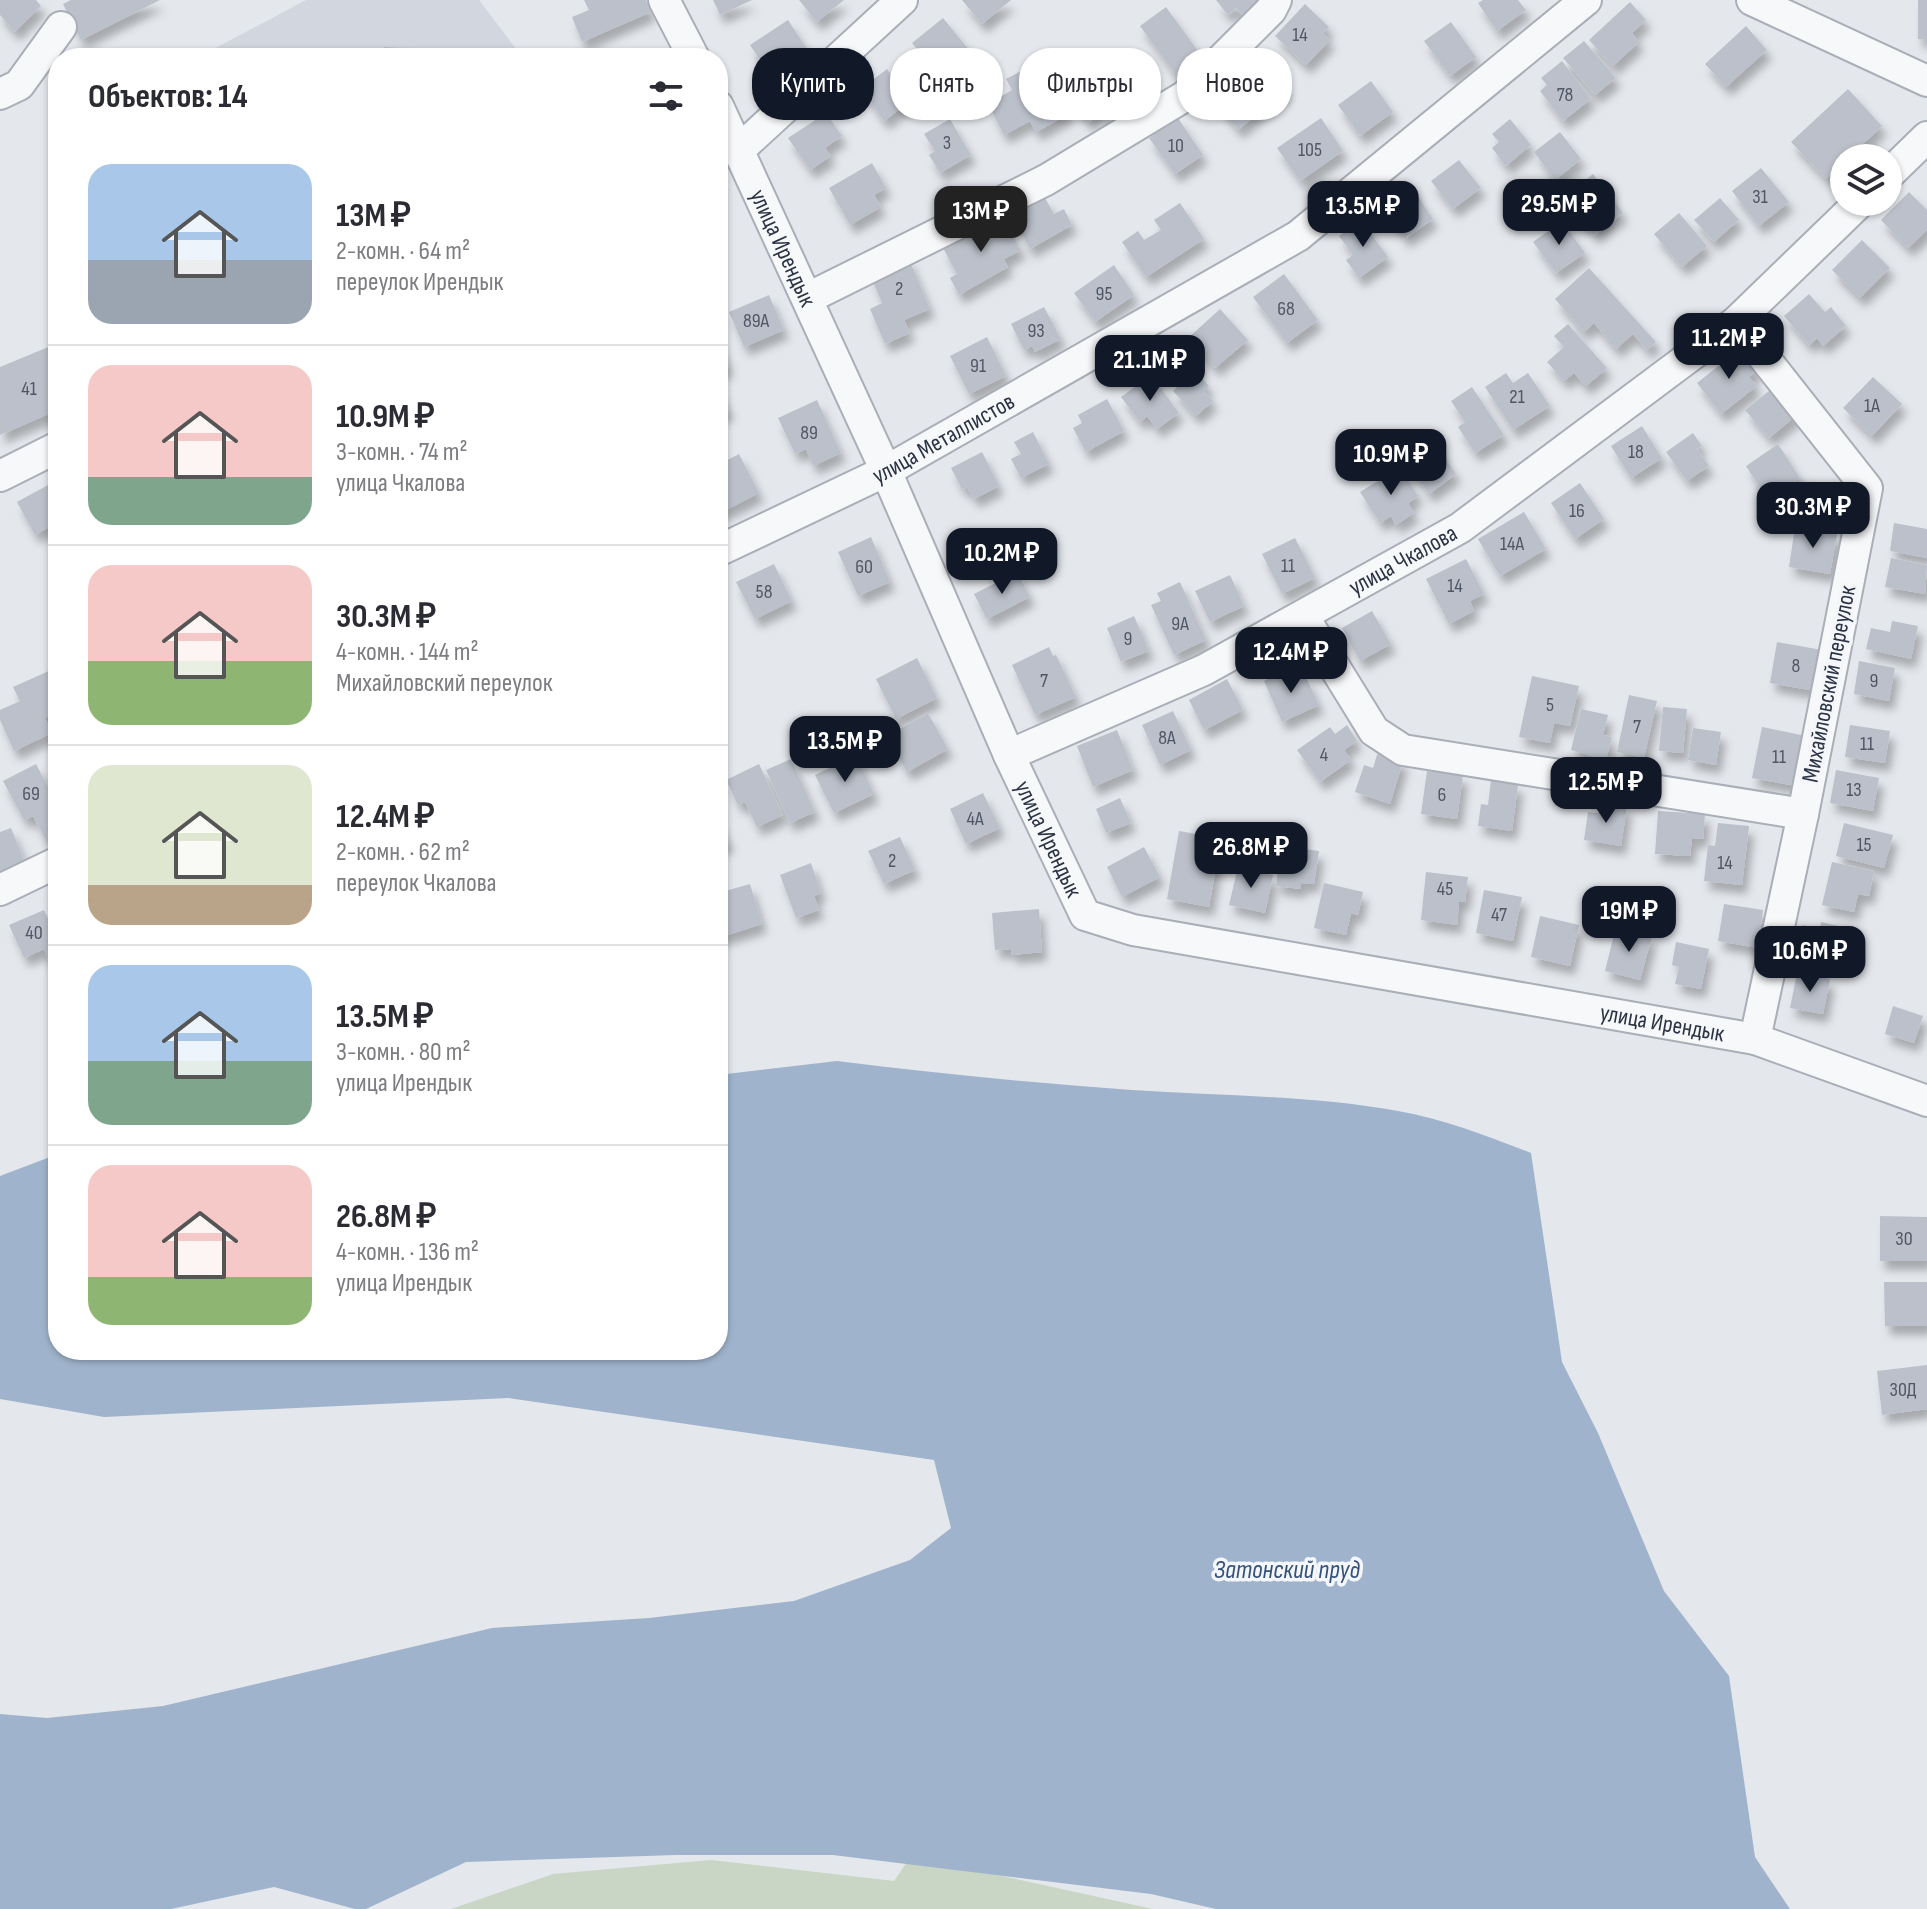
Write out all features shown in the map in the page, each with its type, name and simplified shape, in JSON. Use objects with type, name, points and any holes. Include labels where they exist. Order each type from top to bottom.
[{"type":"street","points":[[664,0],[689,48]]},
{"type":"street","points":[[740,149],[902,0]]},
{"type":"street","points":[[808,298],[1046,180],[1185,96],[1271,10],[1276,0]]},
{"type":"street","name":"улица Металлистов","points":[[728,546],[886,471],[1298,236],[1586,0]]},
{"type":"street","points":[[1752,0],[1927,81]]},
{"type":"street","points":[[0,94],[19,85],[61,27]]},
{"type":"street","name":"улица Ирендык","points":[[728,126],[886,471],[1009,755],[1085,915],[1133,930],[1755,1039],[1927,1101]]},
{"type":"street","points":[[1902,161],[1927,137]]},
{"type":"street","name":"улица Чкалова","points":[[1009,755],[1204,670],[1460,528],[1736,322],[1846,216]]},
{"type":"street","name":"Михайловский переулок","points":[[1736,322],[1867,488],[1755,1039]]},
{"type":"street","points":[[0,476],[48,452]]},
{"type":"street","points":[[1303,616],[1374,731],[1403,750],[1803,814]]},
{"type":"street","points":[[0,890],[48,867]]},
{"type":"shaded area","points":[[306,0],[479,0],[515,48],[216,48]]},
{"type":"green space","points":[[911,1856],[1153,1909],[451,1909],[553,1874],[711,1860],[894,1881]]},
{"type":"water","name":"Затонский пруд","points":[[837,1061],[1058,1084],[1299,1099],[1398,1111],[1482,1134],[1531,1153],[1562,1362],[1598,1433],[1664,1591],[1729,1676],[1755,1857],[1790,1909],[1216,1909],[1151,1894],[833,1855],[676,1855],[466,1862],[366,1909],[355,1909],[274,1887],[171,1909],[0,1909],[0,1714],[47,1718],[163,1706],[492,1628],[649,1618],[794,1601],[910,1560],[951,1528],[934,1460],[508,1398],[104,1417],[0,1399],[0,1176],[48,1158],[48,1360],[728,1360],[728,1074]]},
{"type":"building","points":[[0,0],[36,0],[41,6],[15,32],[0,15]]},
{"type":"building","points":[[71,0],[160,0],[81,40],[63,4]]},
{"type":"building","points":[[584,0],[646,0],[651,12],[582,42],[572,17],[589,10]]},
{"type":"building","points":[[713,0],[752,0],[720,15]]},
{"type":"building","points":[[799,0],[844,0],[817,22]]},
{"type":"building","points":[[962,0],[1011,0],[982,24]]},
{"type":"building","points":[[1216,0],[1262,0],[1243,16],[1236,8],[1228,15]]},
{"type":"building","points":[[1483,0],[1518,0],[1526,10],[1497,31],[1478,3]]},
{"type":"building","points":[[1918,0],[1927,0],[1927,39],[1918,39]]},
{"type":"building","points":[[1630,2],[1646,20],[1632,33],[1639,42],[1613,66],[1589,40]]},
{"type":"building","points":[[1305,4],[1329,27],[1323,33],[1330,40],[1306,65],[1292,52],[1292,48],[1288,48],[1275,36]]},
{"type":"building","points":[[1166,7],[1196,48],[1177,48],[1175,74],[1161,55],[1161,48],[1156,48],[1140,26]]},
{"type":"building","points":[[943,18],[968,48],[916,48],[912,43]]},
{"type":"building","points":[[788,20],[806,48],[752,48],[750,45]]},
{"type":"building","points":[[1451,22],[1476,57],[1450,76],[1424,41]]},
{"type":"building","points":[[1746,26],[1767,50],[1726,87],[1705,64]]},
{"type":"building","points":[[1584,41],[1616,78],[1595,95],[1563,58]]},
{"type":"building","points":[[1562,61],[1591,99],[1563,121],[1540,91],[1547,85],[1541,78]]},
{"type":"building","points":[[887,69],[890,73],[890,116],[884,121],[874,107],[874,79]]},
{"type":"building","points":[[1019,72],[1019,120],[1058,120],[1036,132],[1030,121],[1004,135],[996,120],[1003,120],[1003,95],[1012,90],[1006,79]]},
{"type":"building","points":[[1371,81],[1393,112],[1360,136],[1338,105]]},
{"type":"building","points":[[1848,89],[1882,126],[1863,144],[1830,144],[1830,175],[1826,179],[1791,142]]},
{"type":"building","points":[[1321,118],[1343,151],[1300,181],[1277,148]]},
{"type":"building","points":[[1177,119],[1203,155],[1175,174],[1149,138]]},
{"type":"building","points":[[1510,119],[1531,145],[1506,166],[1492,148],[1499,142],[1492,134]]},
{"type":"building","points":[[815,120],[831,120],[842,136],[825,148],[831,156],[810,170],[788,138]]},
{"type":"building","points":[[951,120],[971,155],[940,173],[929,155],[935,151],[924,134]]},
{"type":"building","points":[[1230,120],[1250,120],[1238,130]]},
{"type":"building","points":[[1560,132],[1581,159],[1555,180],[1534,152]]},
{"type":"building","points":[[1459,160],[1481,188],[1453,209],[1431,181]]},
{"type":"building","points":[[872,163],[886,188],[874,195],[881,207],[850,225],[829,188]]},
{"type":"building","points":[[1761,168],[1789,202],[1759,226],[1732,191]]},
{"type":"building","points":[[1593,174],[1623,213],[1594,236],[1570,205],[1580,197],[1574,189]]},
{"type":"building","points":[[1413,189],[1433,219],[1405,239],[1384,208]]},
{"type":"building","points":[[1909,192],[1927,210],[1927,230],[1908,248],[1881,220],[1885,216],[1902,216],[1902,199]]},
{"type":"building","points":[[1045,198],[1054,214],[1064,209],[1072,225],[1030,249],[1012,216]]},
{"type":"building","points":[[1720,198],[1739,220],[1714,242],[1694,220]]},
{"type":"building","points":[[1180,203],[1204,239],[1146,277],[1122,242],[1138,231],[1144,240],[1161,230],[1154,220]]},
{"type":"building","points":[[1679,213],[1707,246],[1682,267],[1654,234]]},
{"type":"building","points":[[1000,215],[1021,250],[1004,259],[1008,267],[959,295],[950,278],[957,274],[943,248]]},
{"type":"building","points":[[1361,220],[1388,257],[1359,278],[1346,260],[1353,255],[1339,236]]},
{"type":"building","points":[[1562,221],[1585,253],[1556,273],[1533,242]]},
{"type":"building","points":[[1862,240],[1890,268],[1860,298],[1832,270]]},
{"type":"building","points":[[908,257],[930,309],[904,320],[910,333],[885,344],[870,309],[882,303],[870,274]]},
{"type":"building","points":[[1114,265],[1134,295],[1095,322],[1074,293]]},
{"type":"building","points":[[1589,268],[1656,342],[1647,350],[1633,334],[1616,349],[1594,323],[1584,332],[1555,299]]},
{"type":"building","points":[[1284,274],[1318,320],[1287,343],[1253,297]]},
{"type":"building","points":[[1809,294],[1825,312],[1831,307],[1846,326],[1823,346],[1817,338],[1809,345],[1784,316]]},
{"type":"building","points":[[769,295],[784,330],[744,347],[729,312]]},
{"type":"building","points":[[1044,307],[1061,339],[1035,352],[1032,346],[1024,350],[1011,324]]},
{"type":"building","points":[[1220,309],[1248,340],[1215,368],[1188,338]]},
{"type":"building","points":[[1568,324],[1607,368],[1586,386],[1574,373],[1564,381],[1547,362],[1564,347],[1554,336]]},
{"type":"building","points":[[987,337],[1006,376],[969,394],[950,356]]},
{"type":"building","points":[[48,347],[48,414],[0,435],[0,367]]},
{"type":"building","points":[[1741,348],[1758,370],[1749,377],[1757,386],[1721,414],[1697,383]]},
{"type":"building","points":[[1195,371],[1209,386],[1204,391],[1213,401],[1196,416],[1173,391]]},
{"type":"building","points":[[1506,373],[1513,383],[1528,373],[1550,406],[1513,430],[1485,387]]},
{"type":"building","points":[[1151,375],[1179,413],[1157,429],[1147,416],[1140,422],[1121,397]]},
{"type":"building","points":[[1873,377],[1902,404],[1872,436],[1843,408]]},
{"type":"building","points":[[1472,387],[1504,435],[1475,453],[1458,427],[1465,422],[1451,401]]},
{"type":"building","points":[[1774,387],[1797,415],[1769,438],[1745,410]]},
{"type":"building","points":[[1107,399],[1124,431],[1086,452],[1073,428],[1082,423],[1078,415]]},
{"type":"building","points":[[817,400],[841,453],[813,466],[806,449],[795,454],[778,418]]},
{"type":"building","points":[[1642,426],[1662,458],[1631,478],[1611,446]]},
{"type":"building","points":[[1033,432],[1049,464],[1021,478],[1011,459],[1021,454],[1014,442]]},
{"type":"building","points":[[1693,433],[1702,446],[1697,449],[1709,466],[1687,481],[1666,452]]},
{"type":"building","points":[[1778,444],[1800,478],[1768,500],[1746,466]]},
{"type":"building","points":[[1436,445],[1456,474],[1429,494],[1408,465]]},
{"type":"building","points":[[982,452],[999,486],[974,499],[967,487],[962,489],[951,468]]},
{"type":"building","points":[[739,454],[759,493],[728,509],[728,460]]},
{"type":"building","points":[[1400,467],[1418,496],[1408,503],[1414,513],[1396,525],[1391,516],[1380,523],[1360,492]]},
{"type":"building","points":[[1580,483],[1604,519],[1575,539],[1551,503]]},
{"type":"building","points":[[48,485],[48,528],[35,535],[17,502]]},
{"type":"building","points":[[1524,512],[1546,549],[1500,576],[1478,539]]},
{"type":"building","points":[[1894,523],[1927,529],[1927,558],[1890,551]]},
{"type":"building","points":[[1795,527],[1837,534],[1830,574],[1789,567]]},
{"type":"building","points":[[871,537],[890,582],[858,596],[838,552]]},
{"type":"building","points":[[1295,538],[1315,578],[1282,594],[1262,554]]},
{"type":"building","points":[[1891,558],[1927,565],[1925,594],[1885,587]]},
{"type":"building","points":[[1466,559],[1484,594],[1470,601],[1474,611],[1449,624],[1426,579]]},
{"type":"building","points":[[774,564],[792,601],[755,619],[736,582]]},
{"type":"building","points":[[1017,572],[1030,597],[987,619],[974,594]]},
{"type":"building","points":[[1230,575],[1244,606],[1210,622],[1195,591]]},
{"type":"building","points":[[1180,582],[1206,640],[1174,655],[1151,605],[1161,601],[1157,593]]},
{"type":"building","points":[[1372,611],[1391,644],[1360,661],[1342,628]]},
{"type":"building","points":[[1134,616],[1149,651],[1121,662],[1107,628]]},
{"type":"building","points":[[1892,621],[1918,626],[1911,659],[1866,649],[1871,628],[1890,632]]},
{"type":"building","points":[[1777,642],[1822,650],[1815,691],[1770,683]]},
{"type":"building","points":[[1049,647],[1076,697],[1035,715],[1012,665]]},
{"type":"building","points":[[917,658],[937,698],[896,719],[876,679]]},
{"type":"building","points":[[1859,661],[1895,668],[1889,701],[1854,694]]},
{"type":"building","points":[[1292,668],[1298,680],[1306,677],[1319,705],[1282,722],[1264,681]]},
{"type":"building","points":[[48,671],[48,717],[45,718],[48,735],[14,751],[0,720],[0,710],[20,701],[13,687]]},
{"type":"building","points":[[1532,676],[1579,686],[1570,726],[1554,723],[1550,743],[1519,737]]},
{"type":"building","points":[[1227,679],[1243,710],[1204,730],[1189,700]]},
{"type":"building","points":[[1629,695],[1657,701],[1644,758],[1617,752]]},
{"type":"building","points":[[1663,707],[1687,709],[1683,753],[1659,751]]},
{"type":"building","points":[[1581,709],[1608,715],[1603,735],[1612,737],[1606,760],[1571,750]]},
{"type":"building","points":[[1173,711],[1191,750],[1160,765],[1142,725]]},
{"type":"building","points":[[928,713],[948,749],[907,772],[887,736]]},
{"type":"building","points":[[1347,725],[1357,741],[1344,750],[1351,760],[1320,782],[1297,750],[1330,727],[1335,734]]},
{"type":"building","points":[[1850,725],[1890,731],[1885,763],[1845,757]]},
{"type":"building","points":[[1762,727],[1806,736],[1796,786],[1752,778]]},
{"type":"building","points":[[1693,728],[1721,732],[1716,765],[1688,760]]},
{"type":"building","points":[[1117,730],[1133,770],[1093,787],[1077,746]]},
{"type":"building","points":[[1378,752],[1403,761],[1390,804],[1355,792],[1364,765],[1373,768]]},
{"type":"building","points":[[856,755],[874,794],[834,813],[815,775]]},
{"type":"building","points":[[791,759],[815,812],[790,823],[766,770]]},
{"type":"building","points":[[36,764],[48,787],[48,837],[45,839],[33,816],[24,820],[3,781]]},
{"type":"building","points":[[759,764],[783,815],[757,827],[745,802],[738,805],[728,779]]},
{"type":"building","points":[[1836,770],[1879,778],[1873,811],[1830,803]]},
{"type":"building","points":[[1427,771],[1463,775],[1457,819],[1421,814]]},
{"type":"building","points":[[1491,780],[1518,784],[1512,831],[1478,826],[1481,804],[1488,805]]},
{"type":"building","points":[[983,793],[1000,828],[966,844],[950,809]]},
{"type":"building","points":[[1120,798],[1131,823],[1106,833],[1096,809]]},
{"type":"building","points":[[1600,802],[1627,806],[1621,846],[1584,840],[1588,812],[1599,813]]},
{"type":"building","points":[[1658,811],[1705,814],[1703,839],[1692,838],[1690,856],[1655,854]]},
{"type":"building","points":[[1718,823],[1749,826],[1742,885],[1704,881],[1708,845],[1715,846]]},
{"type":"building","points":[[1844,823],[1893,835],[1884,868],[1836,856]]},
{"type":"building","points":[[11,828],[24,860],[0,871],[0,832]]},
{"type":"building","points":[[1179,831],[1208,836],[1205,853],[1218,856],[1209,907],[1167,899]]},
{"type":"building","points":[[900,837],[915,870],[884,884],[868,851]]},
{"type":"building","points":[[1281,846],[1319,851],[1314,884],[1301,883],[1301,889],[1276,886]]},
{"type":"building","points":[[1144,847],[1160,877],[1122,897],[1107,867]]},
{"type":"building","points":[[1832,862],[1874,871],[1869,896],[1858,894],[1854,912],[1822,905]]},
{"type":"building","points":[[811,863],[821,893],[814,896],[819,910],[796,918],[780,875]]},
{"type":"building","points":[[1238,867],[1273,875],[1265,913],[1229,905]]},
{"type":"building","points":[[1426,872],[1468,877],[1465,902],[1459,902],[1457,925],[1421,920]]},
{"type":"building","points":[[1324,883],[1363,892],[1358,915],[1351,913],[1346,935],[1314,928]]},
{"type":"building","points":[[750,884],[762,924],[728,935],[728,890]]},
{"type":"building","points":[[1484,890],[1522,897],[1513,941],[1476,933]]},
{"type":"building","points":[[1724,904],[1763,910],[1758,948],[1718,941]]},
{"type":"building","points":[[1039,909],[1042,952],[1012,955],[1011,949],[995,950],[992,913]]},
{"type":"building","points":[[44,910],[48,919],[48,959],[44,949],[24,958],[9,925]]},
{"type":"building","points":[[1540,916],[1579,925],[1570,966],[1531,957]]},
{"type":"building","points":[[1821,922],[1843,927],[1835,963],[1797,955],[1803,925],[1820,929]]},
{"type":"building","points":[[1626,929],[1652,936],[1640,980],[1605,971],[1614,935],[1623,937]]},
{"type":"building","points":[[1676,942],[1709,949],[1701,989],[1675,984],[1679,967],[1672,965]]},
{"type":"building","points":[[1797,973],[1830,979],[1823,1014],[1790,1008]]},
{"type":"building","points":[[1893,1006],[1923,1016],[1914,1043],[1885,1034]]},
{"type":"building","points":[[1880,1216],[1927,1217],[1927,1261],[1880,1261]]},
{"type":"building","points":[[1884,1282],[1927,1282],[1927,1326],[1885,1326]]},
{"type":"building","points":[[1927,1365],[1927,1409],[1882,1415],[1877,1371]]}]
